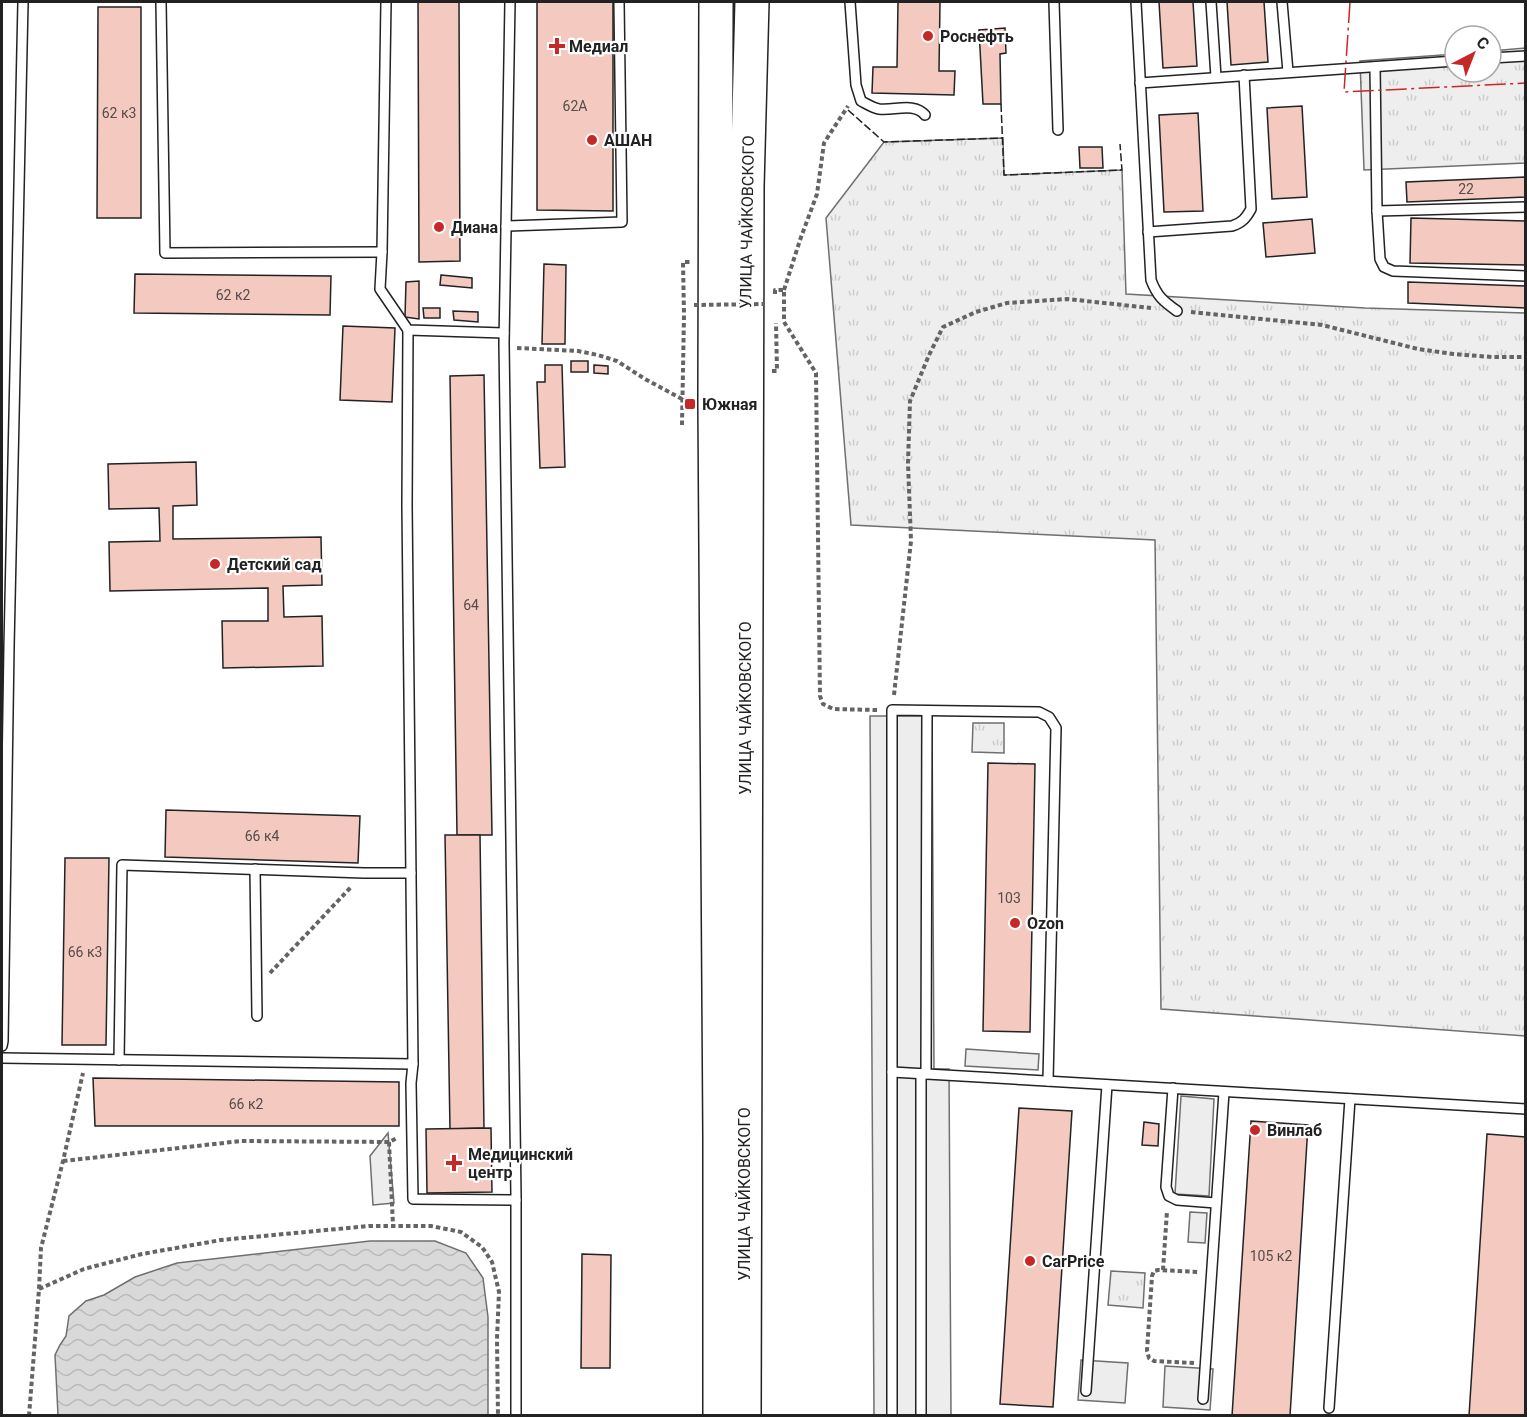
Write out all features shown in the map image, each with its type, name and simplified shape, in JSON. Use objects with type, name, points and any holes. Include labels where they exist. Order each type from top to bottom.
[{"type":"highway","name":"УЛИЦА ЧАЙКОВСКОГО","points":[[716,2],[715,413],[720,1416]]},
{"type":"highway","name":"УЛИЦА ЧАЙКОВСКОГО","points":[[744,1416],[747,186],[752,2]]},
{"type":"lane","points":[[2,1046],[23,2]]},
{"type":"lane","points":[[160,2],[165,253],[382,252]]},
{"type":"lane","points":[[386,2],[380,289],[408,330],[407,505],[413,1199],[516,1200]]},
{"type":"lane","points":[[510,2],[504,347],[516,1200],[516,1416]]},
{"type":"lane","points":[[506,226],[622,222],[620,2]]},
{"type":"lane","points":[[850,2],[857,88],[861,101],[880,109],[913,108],[921,110],[926,115]]},
{"type":"lane","points":[[1054,2],[1058,130]]},
{"type":"lane","points":[[1136,2],[1151,280],[1155,292],[1177,311]]},
{"type":"lane","points":[[1211,2],[1216,77]]},
{"type":"lane","points":[[1281,2],[1288,72]]},
{"type":"lane","points":[[1503,57],[1526,56]]},
{"type":"lane","points":[[1140,83],[1443,62]]},
{"type":"lane","points":[[1375,67],[1377,211],[1380,259],[1384,267],[1393,272],[1526,276]]},
{"type":"lane","points":[[1148,232],[1232,226],[1241,223],[1247,217],[1251,209],[1244,75]]},
{"type":"lane","points":[[1377,211],[1526,207]]},
{"type":"lane","points":[[408,330],[504,333]]},
{"type":"lane","points":[[2,660],[9,647]]},
{"type":"lane","points":[[892,1416],[892,710],[1039,712],[1049,717],[1056,728],[1048,1081]]},
{"type":"lane","points":[[921,1416],[927,711]]},
{"type":"lane","points":[[119,1060],[122,865],[411,873]]},
{"type":"lane","points":[[255,869],[257,1016]]},
{"type":"lane","points":[[2,1058],[413,1064]]},
{"type":"lane","points":[[892,1072],[1526,1109]]},
{"type":"lane","points":[[1086,1391],[1107,1084]]},
{"type":"lane","points":[[1173,1088],[1166,1187],[1169,1196],[1177,1200],[1216,1203]]},
{"type":"lane","points":[[1203,1399],[1224,1092]]},
{"type":"lane","points":[[1329,1408],[1350,1099]]},
{"type":"path","points":[[857,88],[845,112],[824,143],[818,194],[784,290],[784,322],[816,373],[820,696],[824,704],[833,709],[892,710],[911,541],[908,463],[910,401],[943,327],[976,312],[1007,303],[1067,299],[1322,325],[1418,349],[1453,354],[1526,357]]},
{"type":"path","points":[[775,290],[784,290]]},
{"type":"path","points":[[694,305],[765,304]]},
{"type":"path","points":[[682,425],[684,315]]},
{"type":"path","points":[[504,347],[578,351],[598,355],[617,361],[682,399]]},
{"type":"path","points":[[257,988],[364,873]]},
{"type":"path","points":[[29,1416],[41,1248],[85,1065],[90,1059]]},
{"type":"path","points":[[63,1161],[241,1141],[389,1142],[411,1130]]},
{"type":"path","points":[[389,1142],[393,1226]]},
{"type":"path","points":[[1163,1270],[1169,1196]]},
{"type":"path","points":[[39,1289],[84,1269],[142,1254],[222,1240],[369,1226],[431,1227],[461,1232],[482,1246],[492,1262],[500,1292],[497,1339],[498,1416]]},
{"type":"path","points":[[1205,1364],[1154,1361],[1149,1358],[1147,1351],[1152,1276],[1154,1271],[1163,1270],[1212,1273]]},
{"type":"green space","points":[[1525,48],[1525,163],[1364,170],[1360,61],[1443,55],[1443,84],[1503,84],[1503,50]]},
{"type":"green space","points":[[1003,138],[1004,175],[1122,170],[1126,294],[1365,308],[1525,313],[1525,1036],[1161,1009],[1155,540],[851,525],[826,218],[884,142]]},
{"type":"green space","points":[[973,723],[1004,723],[1004,753],[972,752]]},
{"type":"green space","points":[[1111,1271],[1145,1273],[1143,1308],[1108,1305]]},
{"type":"shaded area","points":[[870,716],[932,716],[934,1069],[949,1069],[951,1415],[874,1415]]},
{"type":"shaded area","points":[[966,1049],[1039,1054],[1038,1070],[965,1066]]},
{"type":"shaded area","points":[[1181,1096],[1214,1099],[1209,1196],[1175,1194]]},
{"type":"shaded area","points":[[388,1133],[394,1203],[373,1205],[370,1156]]},
{"type":"shaded area","points":[[1190,1212],[1207,1213],[1205,1243],[1188,1242]]},
{"type":"shaded area","points":[[1081,1360],[1128,1363],[1125,1403],[1078,1400]]},
{"type":"shaded area","points":[[1165,1366],[1213,1369],[1210,1410],[1163,1407]]},
{"type":"water","points":[[370,1241],[435,1241],[466,1253],[483,1278],[488,1317],[488,1415],[58,1415],[55,1355],[66,1336],[69,1316],[86,1301],[104,1295],[135,1277],[177,1263]]},
{"type":"building","points":[[418,2],[459,2],[460,261],[419,262]]},
{"type":"building","points":[[537,2],[613,2],[613,211],[537,210]]},
{"type":"building","points":[[898,2],[940,2],[939,71],[955,71],[954,95],[872,93],[873,67],[897,67]]},
{"type":"building","points":[[1159,2],[1193,2],[1197,66],[1163,68]]},
{"type":"building","points":[[1227,2],[1264,2],[1268,62],[1231,65]]},
{"type":"building","points":[[98,7],[141,7],[141,218],[97,218]]},
{"type":"building","points":[[1005,28],[1006,53],[1000,54],[1001,104],[983,104],[979,30]]},
{"type":"building","points":[[1302,106],[1307,197],[1272,199],[1267,108]]},
{"type":"building","points":[[1198,113],[1203,211],[1164,212],[1159,115]]},
{"type":"building","points":[[1079,147],[1102,147],[1103,168],[1080,168]]},
{"type":"building","points":[[1526,177],[1526,197],[1407,202],[1406,182]]},
{"type":"building","points":[[1411,218],[1526,221],[1526,265],[1410,263]]},
{"type":"building","points":[[1312,219],[1315,253],[1266,257],[1263,223]]},
{"type":"building","points":[[544,264],[566,265],[565,344],[542,344]]},
{"type":"building","points":[[135,274],[331,276],[330,315],[134,313]]},
{"type":"building","points":[[441,275],[472,278],[472,288],[440,285]]},
{"type":"building","points":[[419,281],[419,319],[405,317],[406,282]]},
{"type":"building","points":[[1408,282],[1526,286],[1526,308],[1408,303]]},
{"type":"building","points":[[423,308],[440,308],[440,318],[424,318]]},
{"type":"building","points":[[453,311],[478,312],[478,322],[454,320]]},
{"type":"building","points":[[343,326],[395,328],[392,402],[340,400]]},
{"type":"building","points":[[571,361],[588,361],[588,372],[571,372]]},
{"type":"building","points":[[545,365],[562,365],[565,467],[540,468],[537,382],[545,382]]},
{"type":"building","points":[[594,365],[608,366],[608,374],[594,373]]},
{"type":"building","points":[[484,375],[492,835],[457,835],[450,376]]},
{"type":"building","name":"Детский сад","points":[[196,462],[197,505],[173,506],[173,539],[321,537],[322,585],[283,586],[284,617],[322,616],[323,666],[223,668],[222,621],[268,621],[268,588],[110,591],[109,542],[160,541],[159,508],[109,509],[108,464]]},
{"type":"building","points":[[988,763],[1035,764],[1030,1032],[983,1031]]},
{"type":"building","points":[[166,810],[360,816],[358,863],[165,857]]},
{"type":"building","points":[[445,835],[480,835],[484,1128],[450,1129]]},
{"type":"building","points":[[65,858],[109,858],[106,1045],[62,1045]]},
{"type":"building","points":[[93,1078],[399,1082],[399,1126],[95,1126]]},
{"type":"building","points":[[1019,1108],[1072,1111],[1053,1407],[1000,1404]]},
{"type":"building","points":[[1251,1121],[1308,1125],[1290,1416],[1232,1416]]},
{"type":"building","points":[[1144,1122],[1159,1124],[1158,1146],[1142,1145]]},
{"type":"building","points":[[491,1128],[492,1192],[427,1193],[426,1129]]},
{"type":"building","points":[[1487,1134],[1526,1137],[1526,1416],[1469,1416]]},
{"type":"building","points":[[582,1254],[611,1255],[610,1368],[581,1368]]},
{"type":"fence","points":[[1001,104],[1004,175],[1122,170],[1120,144]]},
{"type":"fence","points":[[848,110],[884,142],[1003,138]]},
{"type":"power","points":[[1350,2],[1344,92],[1526,83]]},
{"type":"place","name":"Роснефть","points":[[928,36]]},
{"type":"place","name":"Медиал","points":[[557,46]]},
{"type":"place","name":"AШАН","points":[[592,140]]},
{"type":"place","name":"Диана","points":[[439,227]]},
{"type":"place","name":"Южная","points":[[690,404]]},
{"type":"place","name":"Детский сад","points":[[215,564]]},
{"type":"place","name":"Ozon","points":[[1015,923]]},
{"type":"place","name":"Винлаб","points":[[1255,1130]]},
{"type":"place","name":"Медицинский центр","points":[[454,1163]]},
{"type":"place","name":"CarPrice","points":[[1030,1261]]}]
